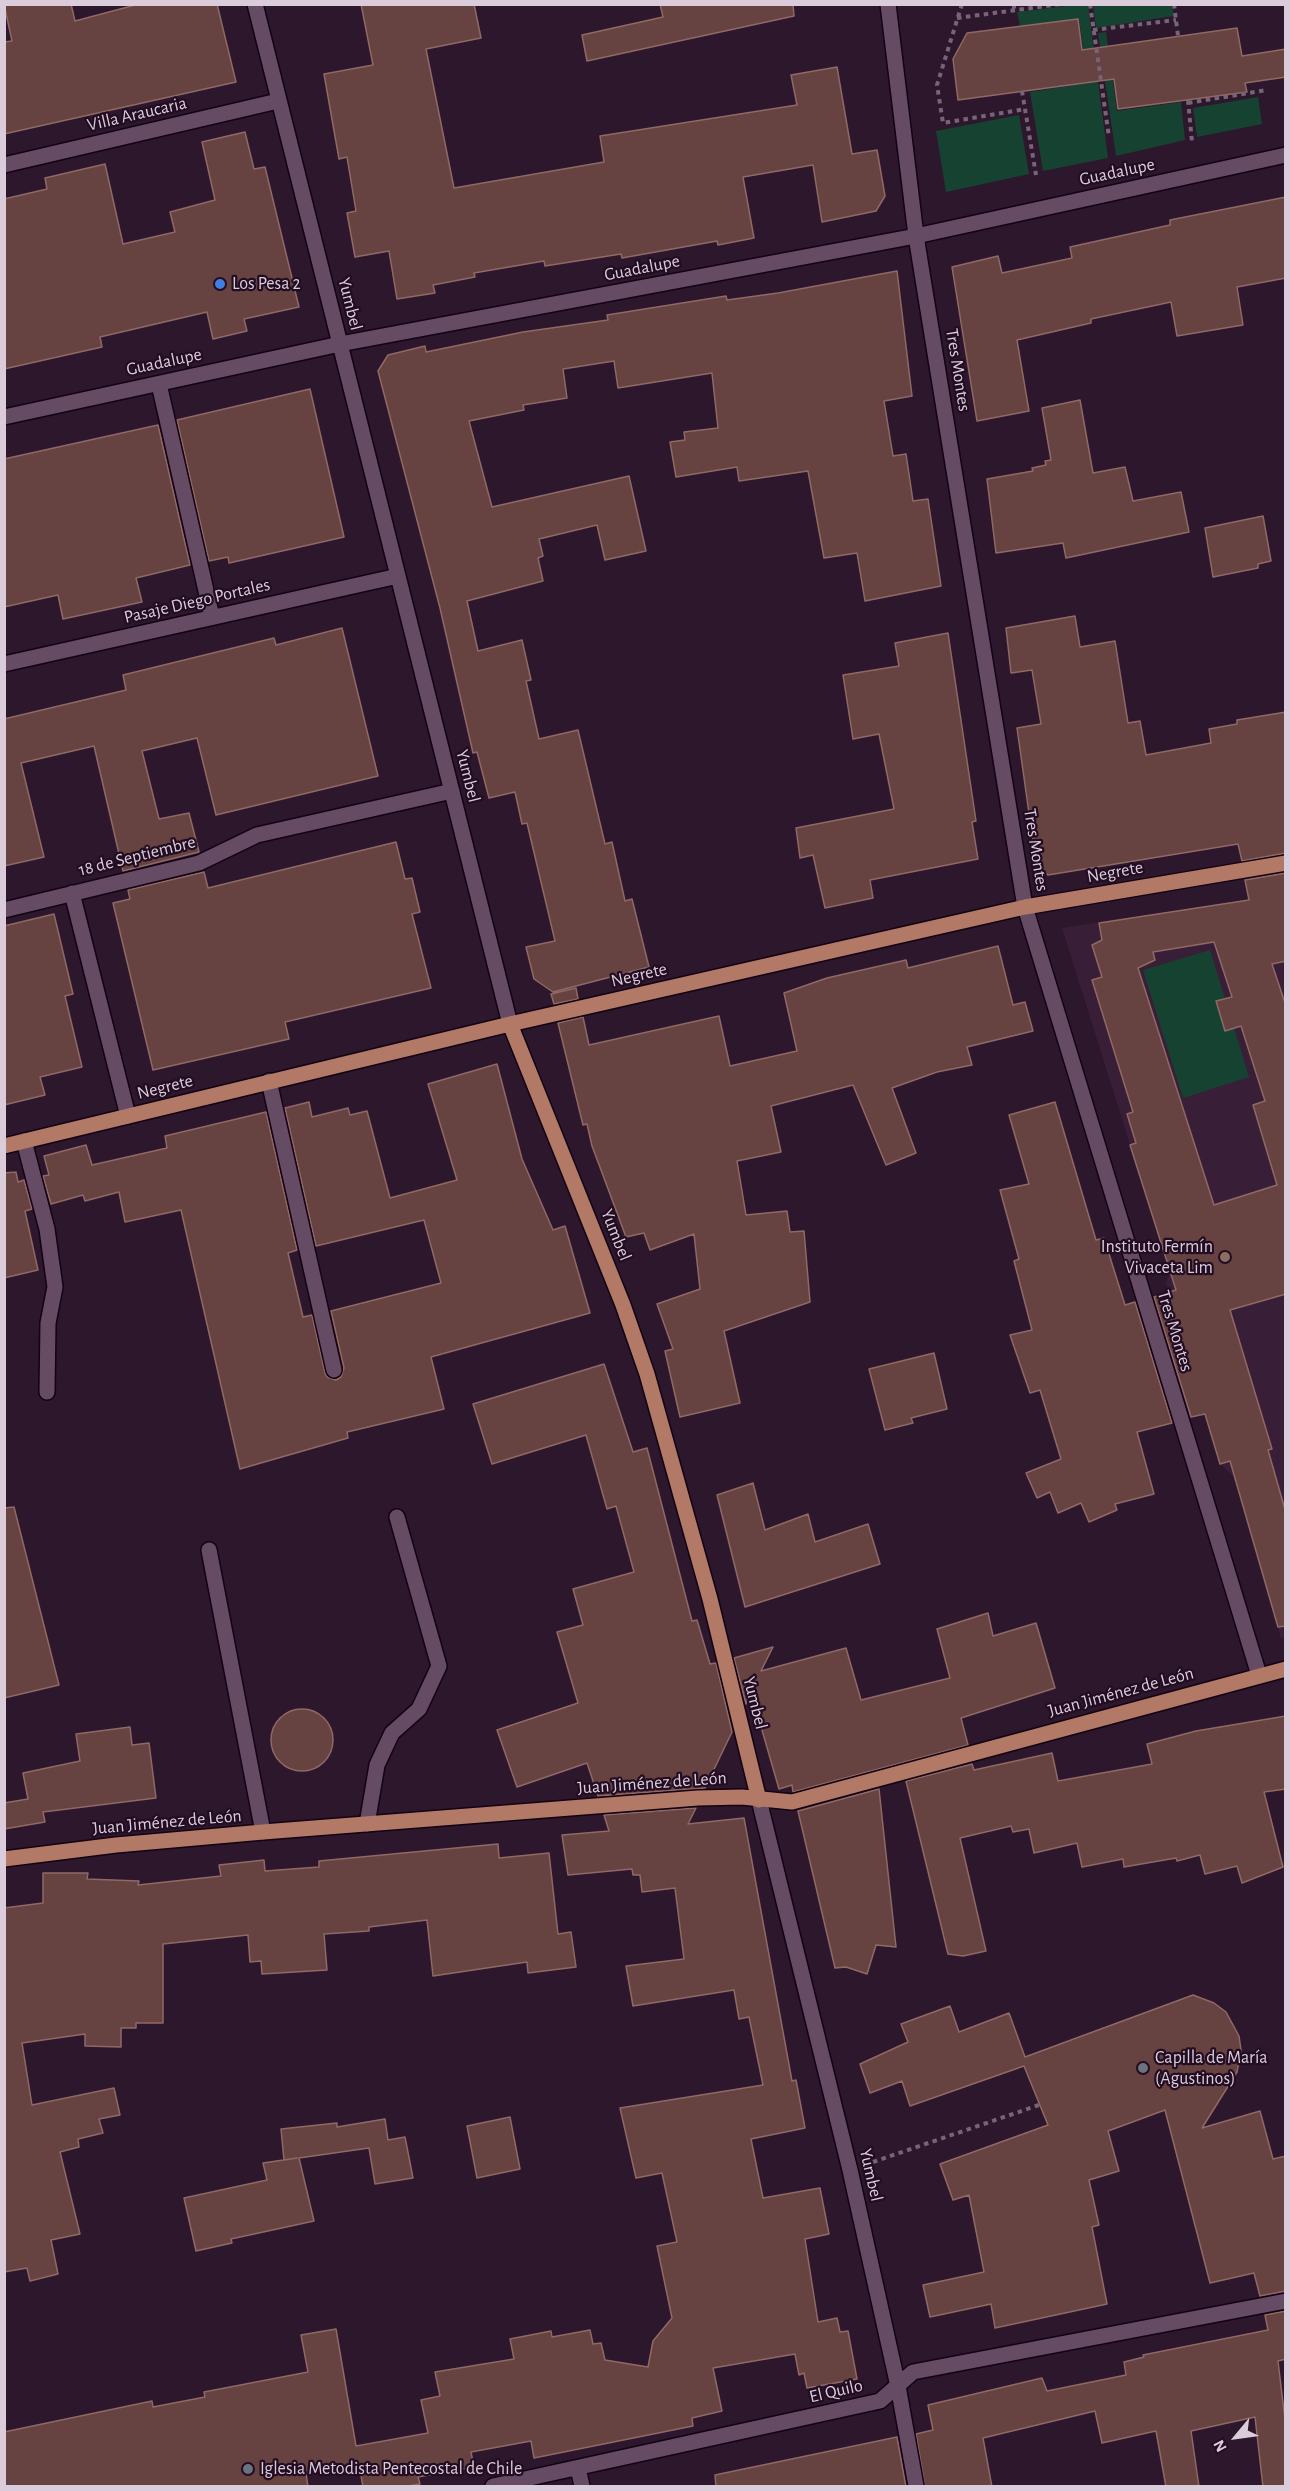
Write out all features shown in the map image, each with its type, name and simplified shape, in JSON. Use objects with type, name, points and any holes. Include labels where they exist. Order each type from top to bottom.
[{"type":"main road","name":"Negrete","points":[[4,1146],[510,1024],[1025,907],[1286,863]]},
{"type":"main road","name":"Yumbel","points":[[510,1024],[623,1305],[647,1374],[710,1599],[759,1800]]},
{"type":"main road","name":"Juan Jiménez de León","points":[[4,1859],[116,1845],[263,1832],[698,1798],[742,1797],[792,1802],[1286,1669]]},
{"type":"street","name":"Yumbel","points":[[255,4],[510,1024]]},
{"type":"street","name":"Tres Montes","points":[[888,4],[916,236],[1025,907],[1259,1675]]},
{"type":"street","name":"Villa Araucaria","points":[[4,165],[278,101]]},
{"type":"street","name":"Guadalupe","points":[[4,417],[340,344],[916,236],[1286,155]]},
{"type":"street","points":[[159,384],[212,618]]},
{"type":"street","name":"Pasaje Diego Portales","points":[[4,664],[398,576]]},
{"type":"street","name":"18 de Septiembre","points":[[4,909],[199,863],[257,835],[452,791]]},
{"type":"street","points":[[72,893],[129,1116]]},
{"type":"street","points":[[269,1081],[334,1370]]},
{"type":"street","points":[[24,1141],[47,1229],[55,1287],[48,1323],[47,1392]]},
{"type":"street","points":[[367,1824],[377,1765],[392,1733],[419,1709],[440,1666],[398,1517]]},
{"type":"street","points":[[209,1550],[263,1832]]},
{"type":"street","name":"Yumbel","points":[[759,1800],[850,2170],[898,2386],[916,2487]]},
{"type":"street","name":"El Quilo","points":[[493,2487],[880,2401],[913,2372],[1286,2301]]},
{"type":"street","points":[[578,2468],[582,2487]]},
{"type":"path","points":[[962,4],[937,85],[943,123],[1025,109]]},
{"type":"path","points":[[1014,4],[1014,11]]},
{"type":"path","points":[[957,18],[1061,4]]},
{"type":"path","points":[[1090,4],[1109,137]]},
{"type":"path","points":[[1174,4],[1178,36]]},
{"type":"path","points":[[1093,30],[1176,20]]},
{"type":"path","points":[[1192,142],[1188,101],[1267,90]]},
{"type":"path","points":[[1022,91],[1035,175]]},
{"type":"path","points":[[850,2170],[1039,2105]]},
{"type":"shaded area","name":"Instituto Fermín Vivaceta Lim","points":[[1285,887],[1285,1638],[1281,1639],[1235,1478],[1220,1464],[1166,1283],[1170,1272],[1062,928],[1269,897]]},
{"type":"green space","points":[[1088,5],[1108,158],[1043,171],[1030,92],[1088,83],[1079,19],[1020,26],[1017,12]]},
{"type":"green space","points":[[1093,5],[1172,5],[1174,16],[1096,28]]},
{"type":"green space","points":[[1106,32],[1117,111],[1181,102],[1185,140],[1116,156],[1098,33]]},
{"type":"green space","points":[[1258,97],[1262,124],[1197,137],[1193,108]]},
{"type":"green space","points":[[1019,115],[1029,174],[946,192],[936,131]]},
{"type":"green space","points":[[1210,950],[1249,1077],[1183,1098],[1143,970]]},
{"type":"building","points":[[4,4],[71,4],[75,21],[139,4],[217,4],[236,82],[4,134],[4,42],[12,41]]},
{"type":"building","points":[[361,4],[474,4],[481,38],[426,49],[454,188],[604,162],[600,136],[797,105],[791,75],[837,67],[852,154],[877,150],[885,196],[876,211],[822,222],[813,165],[743,177],[754,238],[718,245],[717,241],[622,258],[621,254],[545,266],[544,261],[474,273],[475,277],[433,285],[435,293],[397,299],[389,251],[355,257],[347,213],[356,211],[347,157],[339,159],[324,74],[373,65]]},
{"type":"building","points":[[660,4],[793,4],[794,16],[587,61],[582,35],[663,17]]},
{"type":"building","points":[[1078,19],[1082,50],[1237,28],[1242,56],[1286,49],[1286,77],[1245,83],[1247,92],[1118,109],[1114,79],[958,100],[953,59],[967,33]]},
{"type":"building","points":[[245,132],[254,169],[265,167],[299,307],[244,319],[247,331],[213,339],[207,312],[100,337],[102,347],[4,369],[4,199],[47,189],[45,178],[105,164],[123,244],[175,232],[170,212],[215,200],[202,142]]},
{"type":"building","points":[[1286,197],[1286,278],[1237,287],[1243,325],[1177,336],[1171,302],[1091,319],[1091,323],[1017,340],[1029,411],[977,421],[952,267],[998,256],[1002,273],[1072,258],[1070,247],[1170,225],[1170,220]]},
{"type":"building","points":[[897,271],[912,396],[884,401],[893,456],[906,454],[913,501],[928,499],[941,586],[865,601],[857,553],[824,558],[808,471],[739,481],[737,467],[676,477],[670,442],[685,440],[684,432],[718,428],[712,373],[618,388],[614,361],[563,369],[567,398],[523,405],[524,410],[469,421],[492,507],[629,476],[646,551],[605,560],[597,525],[539,539],[543,556],[538,558],[543,581],[467,601],[478,651],[522,640],[531,680],[526,681],[539,739],[578,730],[605,844],[612,842],[625,901],[632,899],[649,967],[553,992],[534,979],[526,947],[555,941],[527,823],[522,824],[515,792],[489,798],[477,752],[473,753],[440,608],[378,371],[388,355],[425,346],[426,352],[523,332],[608,320],[607,315],[726,296],[727,300],[778,293]]},
{"type":"building","points":[[310,389],[344,537],[229,563],[228,557],[209,561],[177,420]]},
{"type":"building","points":[[1080,400],[1093,473],[1125,467],[1133,501],[1181,492],[1189,532],[1066,558],[1063,543],[996,553],[987,479],[1033,471],[1032,468],[1046,465],[1045,461],[1051,460],[1042,408]]},
{"type":"building","points":[[158,425],[190,565],[136,578],[142,602],[63,619],[58,595],[4,607],[4,459]]},
{"type":"building","points":[[1263,516],[1271,561],[1258,564],[1258,568],[1213,577],[1205,528]]},
{"type":"building","points":[[1075,616],[1080,647],[1115,641],[1128,723],[1140,721],[1146,755],[1211,743],[1209,729],[1237,724],[1237,720],[1286,712],[1286,853],[1242,861],[1238,844],[1048,875],[1036,863],[1017,728],[1041,724],[1032,670],[1011,673],[1006,628]]},
{"type":"building","points":[[342,628],[378,776],[216,815],[197,738],[142,751],[159,819],[189,813],[199,852],[123,871],[94,746],[21,763],[44,857],[4,866],[4,719],[126,690],[123,675],[274,638],[276,645]]},
{"type":"building","points":[[948,633],[976,821],[972,822],[978,859],[870,880],[873,898],[825,908],[813,855],[800,858],[796,828],[894,809],[879,734],[853,739],[843,675],[899,666],[895,643]]},
{"type":"building","points":[[396,842],[405,879],[412,878],[420,912],[412,914],[431,988],[285,1022],[289,1039],[153,1070],[113,903],[130,899],[128,890],[204,872],[208,888]]},
{"type":"building","name":"Instituto Fermín Vivaceta Lim","points":[[1286,873],[1286,961],[1272,964],[1286,1006],[1286,1294],[1230,1310],[1272,1449],[1268,1450],[1286,1513],[1286,1626],[1278,1627],[1230,1461],[1220,1464],[1205,1414],[1191,1417],[1154,1297],[1176,1290],[1130,1145],[1136,1143],[1127,1114],[1133,1112],[1092,980],[1102,977],[1092,945],[1102,940],[1099,923],[1249,900],[1245,880]],"holes":[[[1214,942],[1232,997],[1216,1001],[1225,1031],[1241,1026],[1265,1101],[1253,1105],[1277,1185],[1214,1205],[1138,968],[1155,960],[1153,952]]]},
{"type":"building","points":[[54,914],[73,994],[65,996],[82,1067],[40,1077],[45,1095],[4,1105],[4,926]]},
{"type":"building","points":[[998,946],[1013,1005],[1025,1002],[1033,1031],[967,1047],[972,1065],[937,1072],[892,1088],[916,1153],[886,1165],[853,1085],[771,1106],[781,1152],[737,1161],[746,1215],[787,1211],[790,1232],[804,1231],[810,1302],[724,1331],[740,1403],[680,1417],[665,1351],[673,1349],[657,1304],[700,1289],[694,1234],[650,1250],[644,1233],[626,1237],[592,1146],[587,1124],[583,1125],[558,1023],[583,1017],[589,1045],[719,1016],[730,1066],[797,1051],[784,993],[827,978],[906,960],[908,968]]},
{"type":"building","points":[[576,988],[578,999],[554,1004],[551,994]]},
{"type":"building","points":[[497,1064],[522,1159],[553,1230],[565,1226],[590,1313],[431,1357],[444,1409],[347,1432],[348,1438],[240,1469],[181,1210],[125,1222],[119,1192],[85,1201],[83,1195],[51,1204],[43,1176],[49,1175],[44,1156],[86,1145],[92,1165],[167,1148],[165,1136],[266,1112],[297,1250],[288,1253],[303,1317],[312,1315],[325,1373],[327,1377],[336,1380],[341,1377],[344,1368],[331,1311],[441,1283],[424,1220],[316,1246],[285,1108],[309,1102],[312,1117],[348,1108],[350,1115],[367,1111],[390,1198],[457,1180],[428,1084]]},
{"type":"building","points":[[1055,1102],[1096,1240],[1104,1238],[1125,1305],[1135,1302],[1172,1423],[1137,1432],[1154,1494],[1115,1504],[1117,1510],[1089,1522],[1081,1503],[1058,1513],[1050,1492],[1037,1498],[1026,1473],[1061,1459],[1040,1390],[1030,1393],[1010,1335],[1032,1330],[1014,1261],[1019,1259],[1000,1190],[1029,1184],[1009,1115]]},
{"type":"building","points":[[16,1172],[18,1182],[24,1180],[32,1209],[25,1211],[38,1270],[4,1278],[4,1173]]},
{"type":"building","points":[[934,1353],[947,1409],[911,1418],[913,1423],[885,1430],[869,1369]]},
{"type":"building","points":[[604,1364],[633,1452],[647,1448],[692,1621],[697,1620],[710,1664],[716,1663],[732,1732],[705,1788],[598,1796],[587,1763],[517,1787],[497,1730],[578,1703],[557,1632],[583,1625],[573,1589],[634,1572],[616,1506],[607,1509],[586,1435],[492,1464],[473,1404]]},
{"type":"building","points":[[753,1483],[765,1530],[808,1514],[815,1542],[868,1524],[880,1564],[745,1607],[717,1495]]},
{"type":"building","points":[[14,1507],[59,1685],[4,1698],[4,1508]]},
{"type":"building","points":[[988,1613],[993,1636],[1036,1623],[1055,1688],[961,1718],[968,1745],[793,1792],[792,1785],[779,1789],[751,1692],[746,1704],[734,1658],[773,1647],[761,1671],[846,1648],[861,1700],[950,1678],[937,1629]]},
{"type":"building","points":[[302,1709],[324,1718],[333,1740],[324,1762],[302,1771],[280,1762],[271,1740],[280,1718]]},
{"type":"building","points":[[1286,1716],[1286,1789],[1264,1792],[1283,1867],[1242,1883],[1237,1866],[1205,1874],[1200,1855],[1177,1861],[1176,1858],[1124,1867],[1123,1859],[1082,1867],[1077,1843],[1034,1853],[1029,1829],[1013,1832],[1011,1826],[960,1838],[986,1951],[963,1956],[948,1954],[906,1781],[972,1764],[974,1770],[1052,1753],[1058,1781],[1152,1764],[1147,1744],[1196,1731]]},
{"type":"building","points":[[130,1727],[132,1745],[149,1743],[156,1798],[43,1812],[45,1822],[4,1829],[4,1803],[28,1799],[23,1773],[80,1761],[76,1734]]},
{"type":"building","points":[[879,1789],[896,1947],[876,1945],[867,1974],[846,1967],[835,1968],[798,1811]]},
{"type":"building","points":[[696,1808],[688,1824],[744,1818],[792,2081],[796,2080],[805,2128],[751,2139],[763,2198],[820,2188],[829,2234],[805,2239],[818,2322],[837,2318],[840,2332],[848,2331],[857,2379],[807,2388],[804,2373],[799,2375],[795,2354],[713,2368],[722,2411],[692,2418],[693,2426],[534,2458],[531,2441],[471,2452],[474,2467],[418,2477],[420,2484],[403,2487],[363,2487],[359,2464],[306,2473],[308,2487],[4,2487],[4,2432],[152,2401],[153,2407],[205,2397],[204,2392],[308,2372],[301,2335],[336,2329],[356,2446],[428,2433],[421,2400],[440,2396],[435,2372],[514,2359],[510,2339],[551,2331],[552,2337],[590,2330],[593,2344],[601,2343],[605,2360],[648,2367],[653,2341],[672,2318],[657,2246],[677,2242],[662,2173],[636,2178],[620,2108],[763,2085],[749,2017],[739,2019],[734,1990],[633,2006],[626,1966],[684,1959],[675,1888],[642,1892],[640,1875],[633,1875],[632,1869],[568,1875],[562,1835],[609,1831],[604,1815]]},
{"type":"building","points":[[498,1844],[499,1858],[549,1853],[558,1934],[571,1932],[576,1967],[528,1973],[527,1962],[433,1976],[427,1920],[369,1927],[369,1931],[324,1934],[327,1970],[262,1974],[261,1961],[250,1962],[248,1935],[163,1944],[163,2023],[136,2023],[136,2028],[121,2028],[121,2047],[85,2046],[85,2034],[22,2043],[32,2105],[114,2088],[120,2115],[99,2119],[103,2133],[78,2139],[79,2147],[60,2152],[80,2234],[51,2240],[58,2274],[30,2281],[27,2268],[4,2272],[4,1908],[43,1903],[43,1873],[88,1873],[87,1879],[139,1881],[138,1885],[221,1876],[219,1865],[264,1860],[265,1871],[319,1867],[319,1861]]},
{"type":"building","points":[[1193,1995],[1214,2003],[1226,2012],[1239,2036],[1241,2050],[1237,2072],[1202,2128],[1260,2111],[1273,2159],[1286,2156],[1286,2291],[1260,2296],[1254,2273],[1210,2283],[1165,2110],[1108,2131],[1119,2171],[1089,2180],[1099,2225],[1092,2227],[1107,2304],[995,2328],[991,2304],[930,2317],[923,2285],[984,2272],[969,2195],[953,2200],[940,2164],[1048,2125],[1024,2066],[910,2106],[902,2081],[870,2093],[860,2064],[908,2042],[901,2024],[950,2006],[959,2032],[1009,2013],[1025,2057]]},
{"type":"building","points":[[510,2117],[520,2169],[477,2178],[467,2126]]},
{"type":"building","points":[[385,2119],[388,2140],[405,2137],[413,2178],[375,2184],[369,2148],[299,2158],[314,2221],[231,2239],[232,2243],[196,2251],[184,2198],[267,2180],[263,2163],[284,2160],[281,2129],[337,2123],[337,2127]]},
{"type":"building","points":[[1286,2311],[1286,2359],[1278,2361],[1286,2428],[1286,2487],[1263,2487],[1255,2417],[1191,2431],[1199,2487],[1166,2487],[1156,2431],[1102,2443],[1095,2411],[983,2438],[992,2487],[925,2487],[916,2434],[933,2430],[928,2405],[1042,2378],[1047,2391],[1126,2375],[1124,2362],[1144,2357],[1143,2355],[1268,2330],[1265,2315]]},
{"type":"building","points":[[897,2437],[906,2487],[716,2487],[715,2475]]},
{"type":"place","name":"Los Pesa 2","points":[[220,284]]},
{"type":"place","name":"Instituto Fermín Vivaceta Lim","points":[[1225,1257]]},
{"type":"place","name":"Capilla de María (Agustinos)","points":[[1143,2068]]},
{"type":"place","name":"Iglesia Metodista Pentecostal de Chile","points":[[248,2469]]}]
